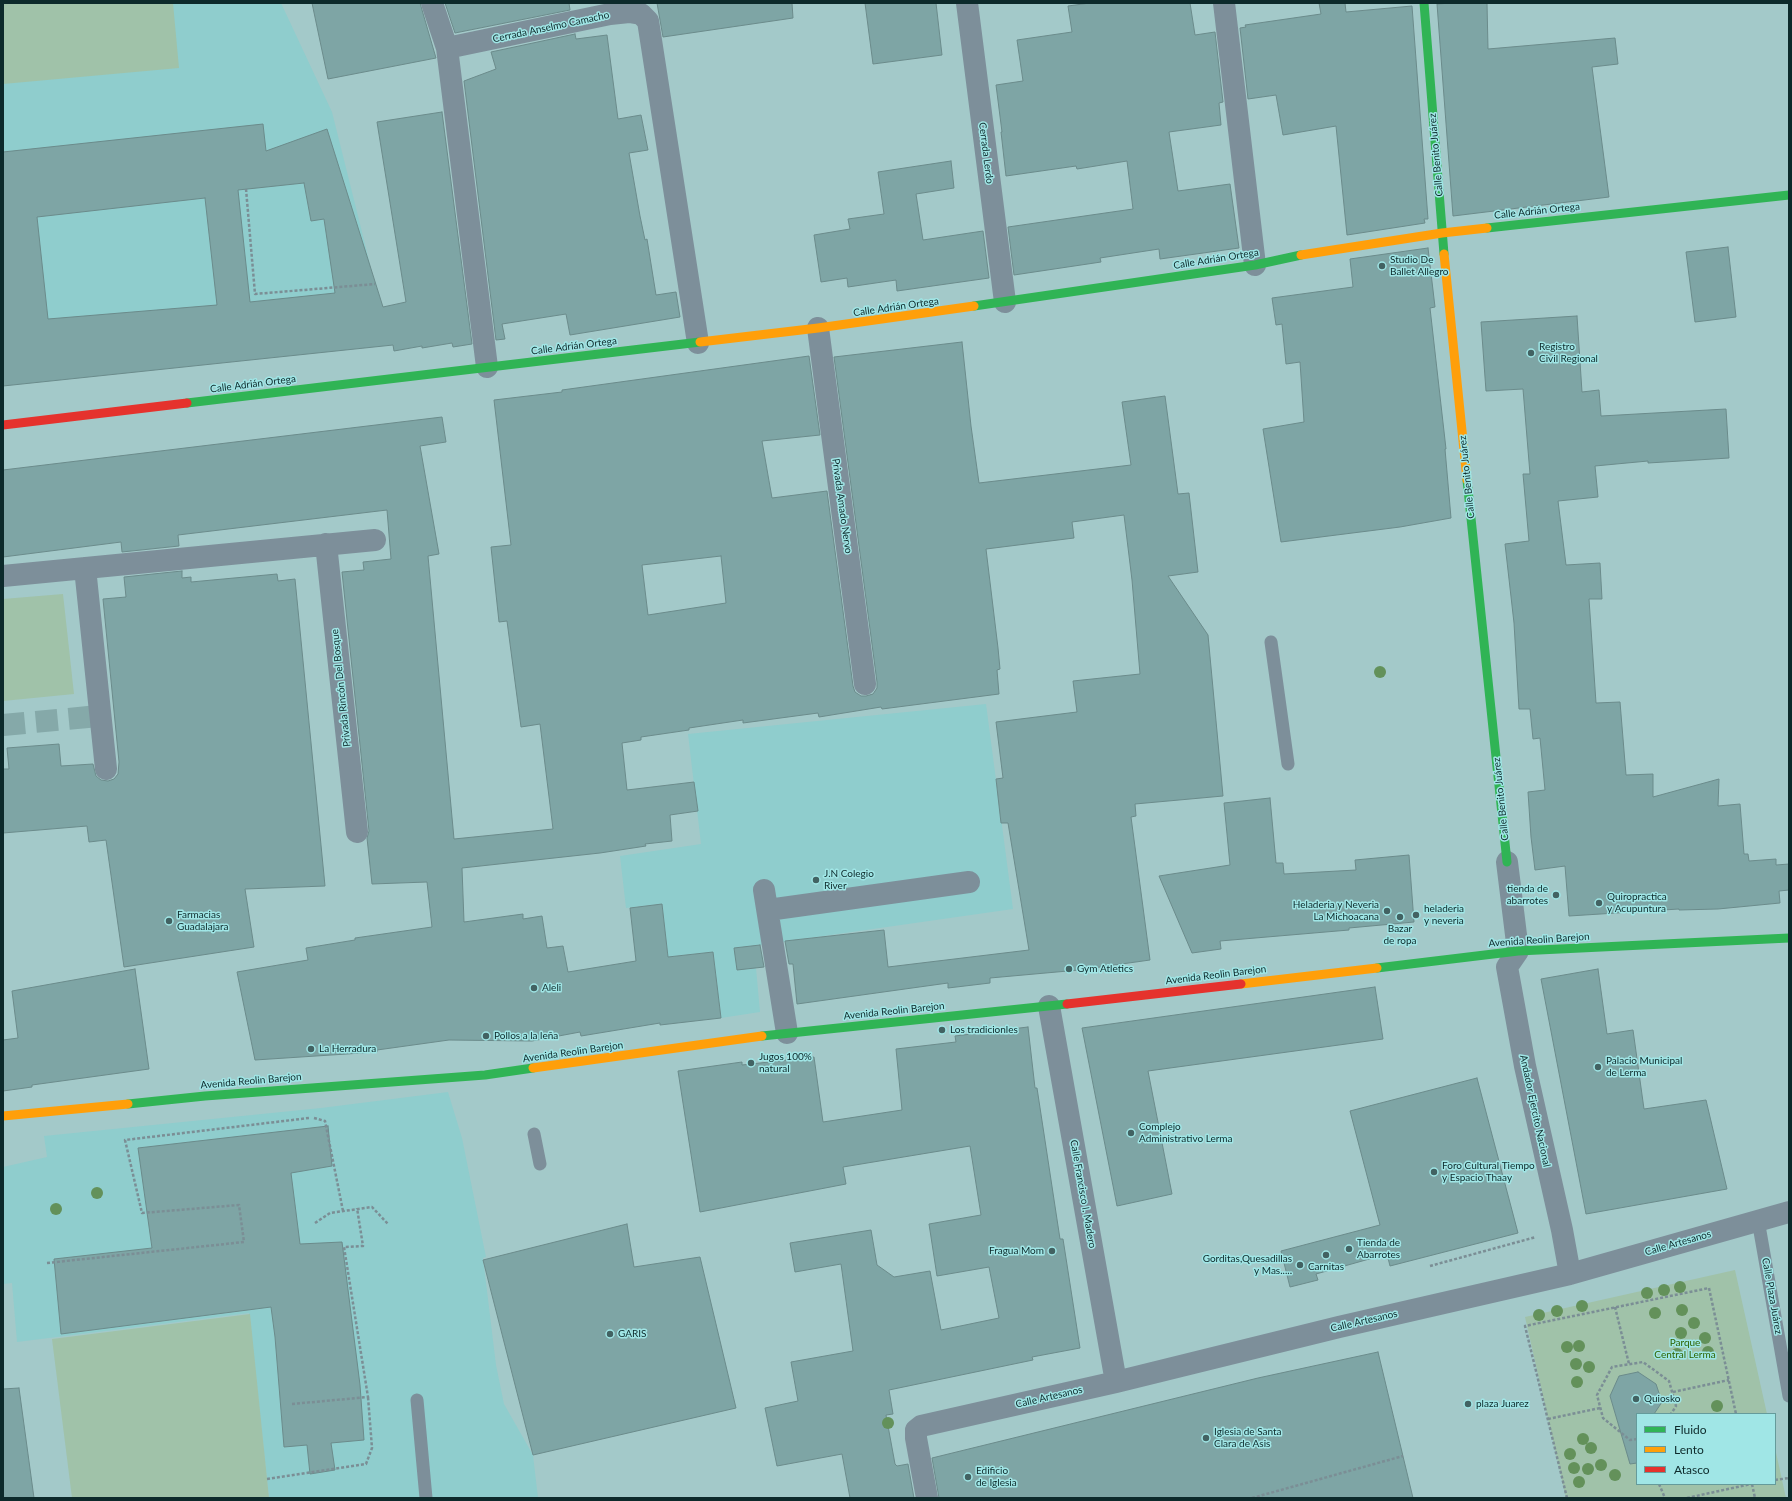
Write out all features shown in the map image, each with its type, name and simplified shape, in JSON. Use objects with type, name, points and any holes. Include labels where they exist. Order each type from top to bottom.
[{"type":"main road","name":"Calle Benito Juárez","points":[[1424,3],[1442,233],[1508,862]]},
{"type":"main road","name":"Calle Adrián Ortega","points":[[3,425],[818,328],[1005,302],[1255,264],[1309,253],[1442,233],[1789,195]]},
{"type":"main road","name":"Avenida Reolin Barejon","points":[[3,1116],[213,1095],[485,1075],[787,1033],[1049,1006],[1518,950],[1789,938]]},
{"type":"street","points":[[432,3],[447,48],[487,367]]},
{"type":"street","name":"Cerrada Lerdo","points":[[967,3],[1005,302]]},
{"type":"street","points":[[1224,3],[1255,264]]},
{"type":"street","name":"Cerrada Anselmo Camacho","points":[[447,48],[610,14],[629,12],[641,14],[648,21],[698,343]]},
{"type":"street","name":"Privada Amado Nervo","points":[[818,328],[865,684]]},
{"type":"street","points":[[3,576],[375,540]]},
{"type":"street","name":"Privada Rincón Del Bosque","points":[[326,544],[357,832]]},
{"type":"street","points":[[85,568],[106,769]]},
{"type":"street","name":"Calle Benito Juárez","points":[[1508,862],[1518,950]]},
{"type":"street","points":[[787,1033],[766,900],[968,882]]},
{"type":"street","name":"Andador Ejercito Nacional","points":[[1518,950],[1507,967],[1525,1066],[1562,1230],[1570,1274]]},
{"type":"street","name":"Calle Francisco I. Madero","points":[[1049,1006],[1116,1382]]},
{"type":"street","name":"Calle Artesanos","points":[[927,1498],[916,1438],[916,1430],[921,1426],[1116,1382],[1339,1327],[1570,1274],[1789,1212]]},
{"type":"lane","points":[[1271,642],[1288,764]]},
{"type":"lane","points":[[534,1134],[540,1164]]},
{"type":"lane","name":"Calle Plaza Juárez","points":[[1758,1220],[1789,1396]]},
{"type":"lane","points":[[417,1400],[426,1498]]},
{"type":"path","points":[[246,189],[255,294],[375,284]]},
{"type":"path","points":[[47,1263],[244,1242],[239,1205],[142,1213],[125,1140],[316,1118],[325,1120],[343,1211]]},
{"type":"path","points":[[315,1223],[330,1213],[356,1208],[372,1207],[388,1224]]},
{"type":"path","points":[[267,1479],[366,1464],[372,1448],[368,1397],[344,1247],[362,1246],[356,1208]]},
{"type":"path","points":[[1430,1266],[1562,1230]]},
{"type":"path","points":[[1567,1498],[1525,1326],[1709,1288],[1736,1413]]},
{"type":"path","points":[[1614,1307],[1629,1364]]},
{"type":"path","points":[[1636,1439],[1630,1440],[1603,1418],[1596,1395],[1612,1367],[1642,1362],[1669,1381],[1676,1406],[1672,1413]]},
{"type":"path","points":[[1673,1392],[1729,1380]]},
{"type":"path","points":[[292,1404],[368,1397]]},
{"type":"path","points":[[1548,1419],[1600,1408]]},
{"type":"path","points":[[1252,1498],[1403,1456]]},
{"type":"path","points":[[1776,1480],[1789,1478]]},
{"type":"path","points":[[1659,1485],[1664,1498]]},
{"type":"path","points":[[1687,1498],[1746,1485]]},
{"type":"path","points":[[1751,1485],[1755,1498]]},
{"type":"shaded area","points":[[3,3],[281,3],[332,112],[388,341],[372,347],[3,386]]},
{"type":"shaded area","name":"J.N Colegio River","points":[[986,704],[1013,909],[754,946],[760,1012],[721,1018],[713,952],[668,957],[662,904],[626,908],[620,856],[701,844],[688,734]]},
{"type":"shaded area","points":[[448,1092],[462,1138],[486,1257],[483,1258],[496,1365],[504,1404],[533,1455],[538,1498],[269,1498],[249,1313],[17,1342],[12,1283],[3,1284],[3,1167],[47,1157],[44,1136],[321,1108]]},
{"type":"green space","points":[[3,3],[173,3],[179,68],[3,84]]},
{"type":"green space","points":[[63,594],[74,694],[3,701],[3,599]]},
{"type":"green space","name":"Parque Central Lerma","points":[[1735,1270],[1767,1413],[1636,1413],[1636,1485],[1776,1485],[1776,1453],[1786,1498],[1566,1498],[1525,1317]]},
{"type":"green space","points":[[250,1314],[269,1498],[72,1498],[52,1339]]},
{"type":"building","points":[[312,3],[420,3],[436,58],[328,79]]},
{"type":"building","points":[[445,3],[569,3],[570,10],[455,33]]},
{"type":"building","points":[[657,3],[792,3],[793,18],[663,37]]},
{"type":"building","points":[[865,3],[936,3],[942,55],[873,64]]},
{"type":"building","points":[[1090,3],[1190,3],[1195,35],[1215,32],[1223,102],[1219,103],[1221,125],[1169,132],[1178,191],[1230,184],[1239,248],[1160,259],[1159,249],[1100,258],[1101,262],[1014,275],[1008,227],[1133,209],[1127,161],[1077,169],[1076,166],[1006,176],[996,85],[1023,81],[1017,40],[1072,32],[1068,6]]},
{"type":"building","points":[[1319,3],[1345,3],[1346,12],[1412,6],[1428,219],[1424,219],[1425,223],[1347,235],[1336,126],[1283,135],[1276,95],[1248,99],[1240,28],[1246,27],[1245,25],[1321,14]]},
{"type":"building","points":[[1487,3],[1488,49],[1615,38],[1618,64],[1592,67],[1609,197],[1453,216],[1437,4]]},
{"type":"building","points":[[575,34],[576,39],[607,35],[618,119],[641,115],[648,150],[629,153],[640,216],[645,240],[647,239],[656,295],[676,292],[680,317],[570,335],[566,314],[502,324],[505,339],[496,340],[464,81],[496,69],[491,52]]},
{"type":"building","points":[[442,112],[472,344],[453,347],[452,343],[394,351],[393,345],[3,386],[3,152],[263,124],[266,151],[327,129],[383,307],[406,302],[377,122]],"holes":[[[304,183],[311,221],[324,219],[335,293],[250,302],[238,190]],[[205,198],[217,305],[48,319],[37,217]]]},
{"type":"building","points":[[951,161],[954,188],[916,194],[923,240],[983,231],[989,278],[897,291],[896,280],[848,287],[847,278],[821,282],[814,235],[850,229],[848,219],[884,214],[878,172]]},
{"type":"building","points":[[1728,247],[1736,317],[1695,322],[1686,252]]},
{"type":"building","points":[[1428,248],[1435,307],[1430,308],[1446,449],[1451,518],[1400,527],[1281,542],[1263,429],[1304,422],[1300,362],[1286,364],[1282,324],[1276,325],[1272,298],[1353,287],[1350,259]]},
{"type":"building","points":[[1577,316],[1582,392],[1599,390],[1601,416],[1726,409],[1729,458],[1648,463],[1648,461],[1595,466],[1598,497],[1558,501],[1566,565],[1600,563],[1602,599],[1589,599],[1596,703],[1620,702],[1626,775],[1653,774],[1653,797],[1719,779],[1718,806],[1740,804],[1744,854],[1748,854],[1749,861],[1776,859],[1776,865],[1789,864],[1789,890],[1779,891],[1780,903],[1718,909],[1679,909],[1569,916],[1565,866],[1535,870],[1528,792],[1545,790],[1540,738],[1533,739],[1530,709],[1519,709],[1514,623],[1505,544],[1529,541],[1523,474],[1530,474],[1523,389],[1486,391],[1481,322]]},
{"type":"building","points":[[962,342],[979,483],[1131,465],[1122,402],[1165,396],[1178,494],[1189,493],[1198,572],[1168,576],[1208,635],[1223,796],[1135,804],[1136,816],[1131,817],[1150,960],[1079,970],[990,978],[990,983],[948,988],[948,983],[797,1004],[793,964],[789,964],[785,941],[884,930],[888,967],[1029,950],[1008,823],[1001,823],[996,779],[1003,778],[996,722],[1077,712],[1073,681],[1140,674],[1132,580],[1124,515],[1072,522],[1074,538],[986,549],[1000,669],[997,670],[999,694],[882,709],[881,707],[819,717],[818,713],[743,723],[743,720],[641,737],[641,740],[622,743],[627,790],[694,782],[698,811],[670,815],[672,841],[645,844],[646,846],[600,853],[462,868],[464,922],[523,914],[523,919],[542,916],[547,948],[563,946],[568,972],[636,961],[630,908],[662,904],[668,957],[713,952],[721,1018],[660,1025],[660,1023],[581,1036],[580,1032],[532,1041],[449,1040],[377,1050],[377,1052],[255,1060],[237,972],[308,960],[306,948],[355,940],[355,938],[432,927],[427,882],[372,884],[367,838],[369,831],[342,572],[364,570],[363,562],[391,559],[387,510],[178,535],[179,546],[122,552],[121,542],[3,557],[3,470],[442,417],[446,442],[420,446],[439,554],[428,556],[454,839],[553,829],[540,724],[521,727],[507,621],[499,622],[491,547],[511,545],[494,400],[562,392],[562,390],[809,356],[820,435],[762,441],[772,498],[827,491],[853,686],[855,692],[861,696],[866,696],[873,694],[877,688],[877,682],[834,357]],"holes":[[[721,556],[726,603],[648,615],[642,565]]]},
{"type":"building","points":[[182,571],[182,578],[191,577],[191,582],[277,574],[278,581],[295,579],[325,886],[245,889],[254,947],[124,967],[106,840],[89,842],[87,826],[3,833],[3,769],[9,769],[7,748],[59,744],[61,766],[93,764],[96,776],[101,780],[108,781],[114,779],[118,774],[119,762],[103,599],[126,597],[124,577]]},
{"type":"building","points":[[1270,798],[1276,863],[1283,863],[1284,874],[1356,870],[1355,860],[1409,855],[1414,922],[1349,928],[1349,930],[1220,941],[1221,949],[1192,953],[1159,876],[1230,865],[1224,803]]},
{"type":"building","points":[[760,945],[764,967],[737,970],[734,948]]},
{"type":"building","points":[[135,969],[149,1069],[32,1085],[32,1087],[3,1091],[3,1040],[18,1038],[12,991]]},
{"type":"building","name":"Palacio Municipal de Lerma","points":[[1598,969],[1607,1034],[1633,1030],[1644,1109],[1706,1100],[1727,1189],[1586,1214],[1541,979]]},
{"type":"building","name":"Complejo Administrativo Lerma","points":[[1375,987],[1383,1039],[1148,1071],[1172,1194],[1117,1206],[1082,1028]]},
{"type":"building","points":[[1028,1027],[1035,1088],[1037,1088],[1060,1239],[1063,1239],[1080,1348],[1032,1357],[1033,1360],[889,1390],[893,1414],[886,1415],[895,1464],[897,1466],[908,1464],[914,1498],[850,1498],[842,1454],[777,1466],[765,1408],[798,1401],[791,1362],[853,1351],[841,1264],[795,1272],[790,1243],[871,1230],[877,1265],[894,1277],[930,1271],[941,1330],[999,1318],[989,1267],[937,1276],[929,1224],[981,1215],[970,1146],[843,1167],[846,1184],[700,1212],[678,1071],[742,1062],[742,1065],[814,1057],[823,1122],[902,1110],[896,1049],[956,1042],[955,1036]]},
{"type":"building","name":"Foro Cultural Tiempo y Espacio Thaay","points":[[1477,1078],[1518,1233],[1390,1266],[1387,1254],[1316,1274],[1318,1280],[1290,1287],[1281,1251],[1380,1225],[1350,1111]]},
{"type":"building","points":[[328,1126],[332,1166],[291,1173],[300,1244],[342,1242],[360,1385],[364,1440],[331,1443],[335,1470],[310,1474],[307,1445],[284,1447],[275,1337],[271,1307],[61,1334],[54,1259],[152,1248],[138,1148]]},
{"type":"building","name":"GARIS","points":[[627,1224],[634,1267],[700,1257],[736,1408],[533,1455],[483,1260]]},
{"type":"building","name":"Iglesia de Santa Clara de Asis","points":[[1378,1352],[1413,1498],[939,1498],[932,1458],[1258,1378]]},
{"type":"building","name":"Quiosko","points":[[1638,1372],[1656,1384],[1662,1402],[1655,1413],[1636,1413],[1636,1463],[1630,1464],[1610,1396],[1619,1376]]},
{"type":"building","points":[[19,1388],[34,1498],[3,1498],[3,1389]]},
{"type":"tunnel","points":[[3,725],[99,716]]},
{"type":"traffic: fast","points":[[1424,3],[1444,254]]},
{"type":"traffic: fast","points":[[1487,228],[1789,195]]},
{"type":"traffic: fast","points":[[974,306],[1255,265],[1301,255]]},
{"type":"traffic: fast","points":[[187,403],[700,342]]},
{"type":"traffic: fast","points":[[1467,480],[1507,862]]},
{"type":"traffic: fast","points":[[1377,968],[1518,951],[1789,938]]},
{"type":"traffic: fast","points":[[762,1036],[1067,1004]]},
{"type":"traffic: fast","points":[[128,1104],[205,1096],[485,1075],[533,1068]]},
{"type":"traffic: slow","points":[[1301,255],[1442,233],[1487,228]]},
{"type":"traffic: slow","points":[[1444,254],[1467,480]]},
{"type":"traffic: slow","points":[[700,342],[818,328],[974,306]]},
{"type":"traffic: slow","points":[[1241,984],[1377,968]]},
{"type":"traffic: slow","points":[[533,1068],[762,1036]]},
{"type":"traffic: slow","points":[[3,1116],[128,1104]]},
{"type":"traffic: jam","points":[[3,425],[187,403]]},
{"type":"traffic: jam","points":[[1067,1004],[1241,984]]},
{"type":"place","name":"Studio De Ballet Allegro","points":[[1382,266]]},
{"type":"place","name":"Registro Civil Regional","points":[[1531,353]]},
{"type":"place","name":"J.N Colegio River","points":[[816,880]]},
{"type":"place","name":"tienda de abarrotes","points":[[1556,895]]},
{"type":"place","name":"Quiropractica y Acupuntura","points":[[1599,903]]},
{"type":"place","name":"Heladeria y Neveria La Michoacana","points":[[1387,911]]},
{"type":"place","name":"heladeria y neveria","points":[[1416,915]]},
{"type":"place","name":"Bazar de ropa","points":[[1400,917]]},
{"type":"place","name":"Farmacias Guadalajara","points":[[169,921]]},
{"type":"place","name":"Gym Atletics","points":[[1069,969]]},
{"type":"place","name":"Aleli","points":[[534,988]]},
{"type":"place","name":"Los tradicionles","points":[[942,1030]]},
{"type":"place","name":"Pollos a la leña","points":[[486,1036]]},
{"type":"place","name":"La Herradura","points":[[311,1049]]},
{"type":"place","name":"Jugos 100% natural","points":[[751,1063]]},
{"type":"place","name":"Palacio Municipal de Lerma","points":[[1598,1067]]},
{"type":"place","name":"Complejo Administrativo Lerma","points":[[1131,1133]]},
{"type":"place","name":"Foro Cultural Tiempo y Espacio Thaay","points":[[1434,1172]]},
{"type":"place","name":"Tienda de Abarrotes","points":[[1349,1249]]},
{"type":"place","name":"Fragua Mom","points":[[1052,1251]]},
{"type":"place","name":"Carnitas","points":[[1326,1255]]},
{"type":"place","name":"Gorditas,Quesadillas y Mas.....","points":[[1300,1265]]},
{"type":"place","name":"GARIS","points":[[610,1334]]},
{"type":"place","name":"Quiosko","points":[[1636,1399]]},
{"type":"place","name":"plaza Juarez","points":[[1468,1404]]},
{"type":"place","name":"Iglesia de Santa Clara de Asis","points":[[1206,1438]]},
{"type":"place","name":"Edificio de Iglesia","points":[[968,1477]]}]
